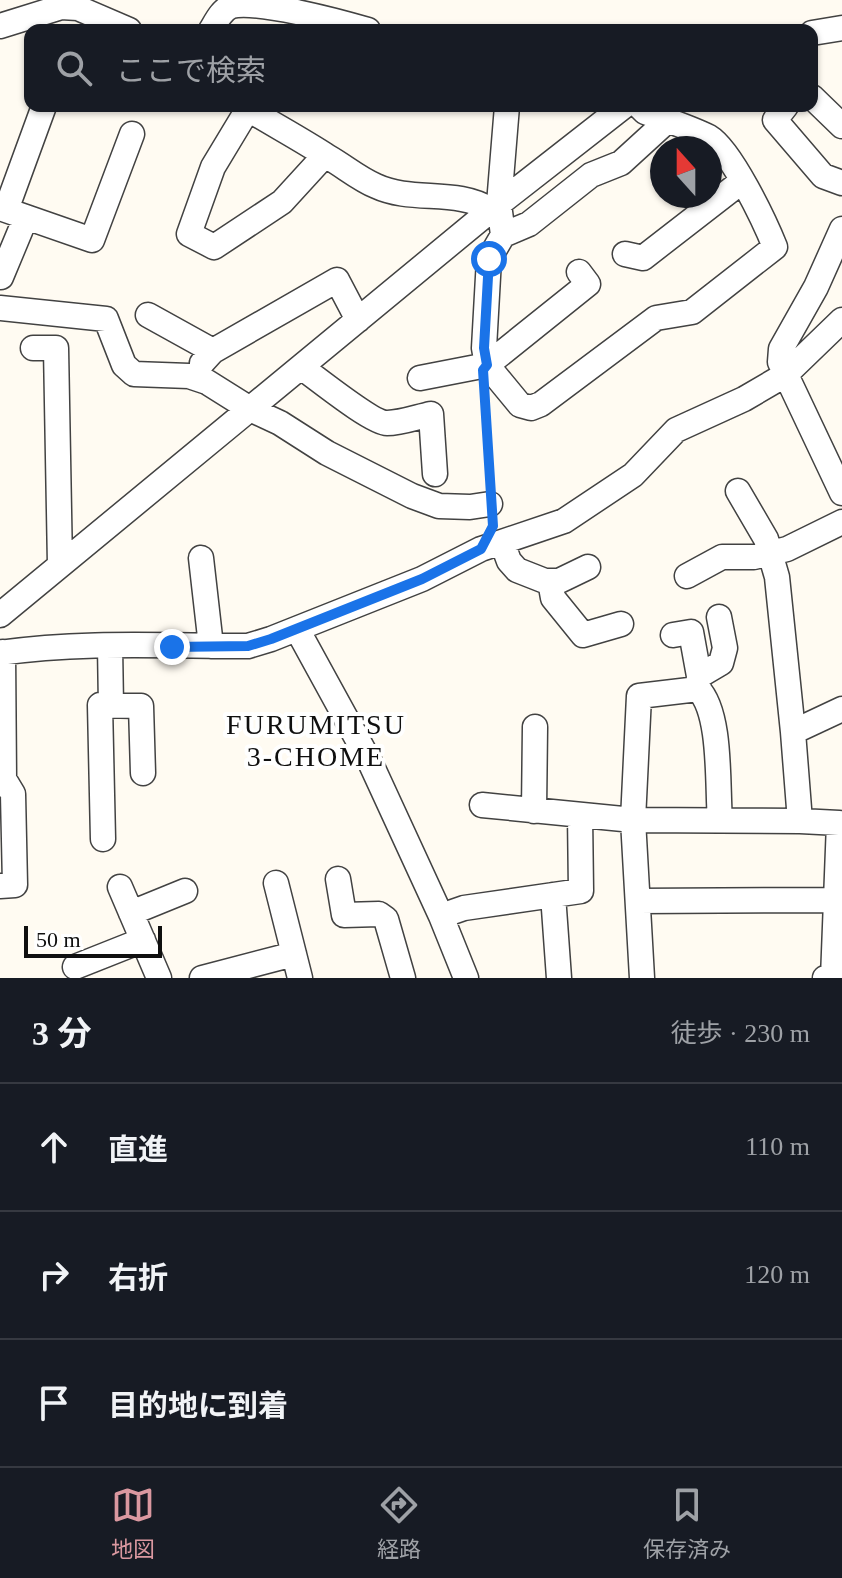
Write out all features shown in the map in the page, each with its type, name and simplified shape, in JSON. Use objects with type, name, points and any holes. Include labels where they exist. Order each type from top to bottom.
[{"type":"street","points":[[214,24],[228,8],[240,3],[260,3],[344,24]]},
{"type":"street","points":[[0,26],[61,7],[74,19],[99,24]]},
{"type":"street","points":[[818,32],[842,28]]},
{"type":"street","points":[[818,103],[842,126]]},
{"type":"street","points":[[1,277],[11,212],[42,112]]},
{"type":"street","points":[[246,112],[213,167],[189,234],[214,247],[282,202],[325,155]]},
{"type":"street","points":[[253,112],[377,187],[398,193],[459,198],[495,207]]},
{"type":"street","points":[[503,235],[495,207],[506,112]]},
{"type":"street","points":[[0,615],[495,207],[616,112]]},
{"type":"street","points":[[645,112],[711,138],[736,170],[760,212],[775,247],[692,312],[656,318],[541,404],[531,408],[520,405],[487,365],[484,348],[489,259],[503,235],[529,224],[591,175],[621,163],[667,121]]},
{"type":"street","points":[[781,112],[775,120],[823,176],[842,183]]},
{"type":"street","points":[[11,212],[92,240],[122,142]]},
{"type":"street","points":[[625,254],[643,258],[741,182]]},
{"type":"street","points":[[842,229],[816,287],[781,349],[780,362],[842,493]]},
{"type":"street","points":[[420,378],[487,365],[588,284],[579,272]]},
{"type":"street","points":[[148,315],[207,357],[337,280],[358,320]]},
{"type":"street","points":[[0,308],[106,319],[124,365],[134,374],[189,376],[207,382],[327,453],[412,496],[439,506],[490,504]]},
{"type":"street","points":[[0,886],[15,885],[13,794],[4,779],[2,652],[110,646],[248,646],[297,629],[422,579],[481,549],[564,521],[633,475],[676,430],[744,399],[785,375],[842,320]]},
{"type":"street","points":[[33,348],[56,348],[60,565]]},
{"type":"street","points":[[301,367],[372,420],[386,423],[431,414],[435,474]]},
{"type":"street","points":[[738,491],[771,553],[777,577],[800,821]]},
{"type":"street","points":[[687,576],[722,557],[754,557],[787,549],[842,522]]},
{"type":"street","points":[[502,542],[509,561],[517,570],[550,581],[559,581],[588,567]]},
{"type":"street","points":[[201,558],[211,646]]},
{"type":"street","points":[[550,581],[553,598],[583,635],[621,624]]},
{"type":"street","points":[[642,978],[633,820],[639,696],[698,682],[721,663],[725,648],[719,617]]},
{"type":"street","points":[[297,629],[360,741],[441,916],[466,978]]},
{"type":"street","points":[[673,635],[691,632],[698,682],[714,724],[720,820]]},
{"type":"street","points":[[110,646],[111,706]]},
{"type":"street","points":[[103,839],[100,705],[141,706],[143,773]]},
{"type":"street","points":[[793,732],[842,709]]},
{"type":"street","points":[[534,811],[535,727]]},
{"type":"street","points":[[482,805],[633,820],[839,823],[833,978],[825,978]]},
{"type":"street","points":[[441,916],[464,908],[581,891],[580,815]]},
{"type":"street","points":[[338,879],[344,915],[379,914],[386,919],[403,978]]},
{"type":"street","points":[[202,978],[297,966],[276,883]]},
{"type":"street","points":[[120,887],[159,978]]},
{"type":"street","points":[[131,913],[187,895]]},
{"type":"street","points":[[553,895],[559,978]]},
{"type":"street","points":[[638,901],[836,900]]},
{"type":"street","points":[[75,967],[143,940]]},
{"type":"path","points":[[487,365],[483,370],[490,504]]},
{"type":"district","name":"FURUMITSU 3-CHOME","points":[[316,740]]},
{"type":"route","points":[[172,647],[248,646],[271,639],[422,579],[481,549],[493,526],[483,370],[487,365],[484,348],[489,259]]}]
